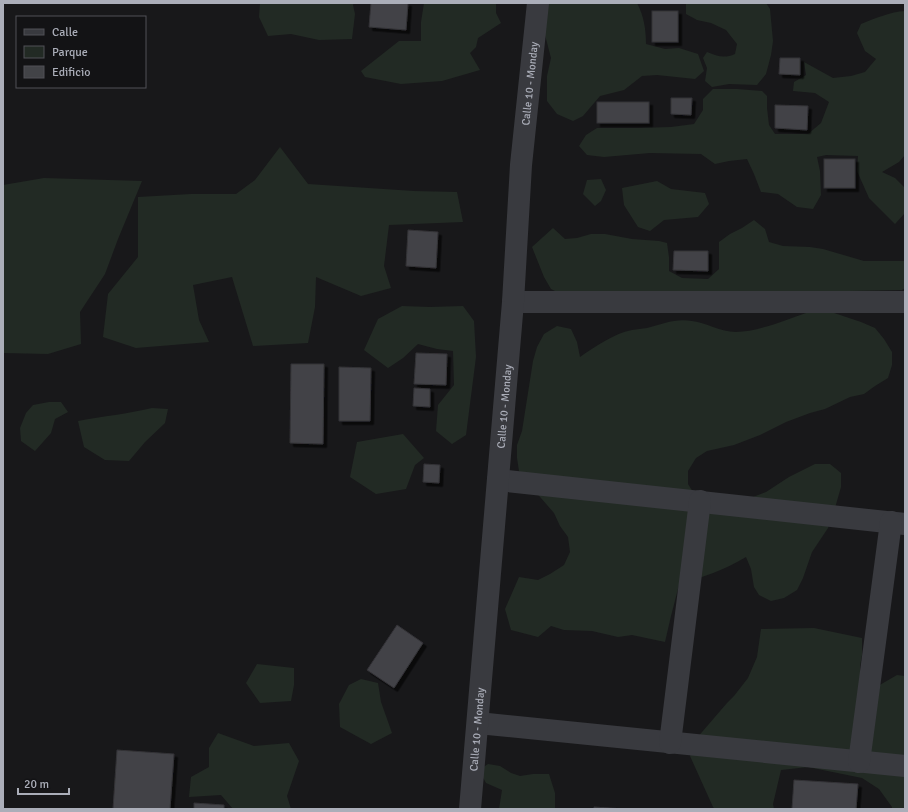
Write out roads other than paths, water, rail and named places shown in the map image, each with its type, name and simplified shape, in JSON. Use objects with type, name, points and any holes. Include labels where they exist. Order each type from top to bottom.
[{"type":"street","name":"Calle 10 - Monday","points":[[470,809],[513,302],[521,165],[538,3]]},
{"type":"street","points":[[513,302],[905,302]]},
{"type":"street","points":[[498,480],[898,523],[859,762]]},
{"type":"street","points":[[670,743],[700,501]]},
{"type":"street","points":[[478,723],[905,766]]}]
